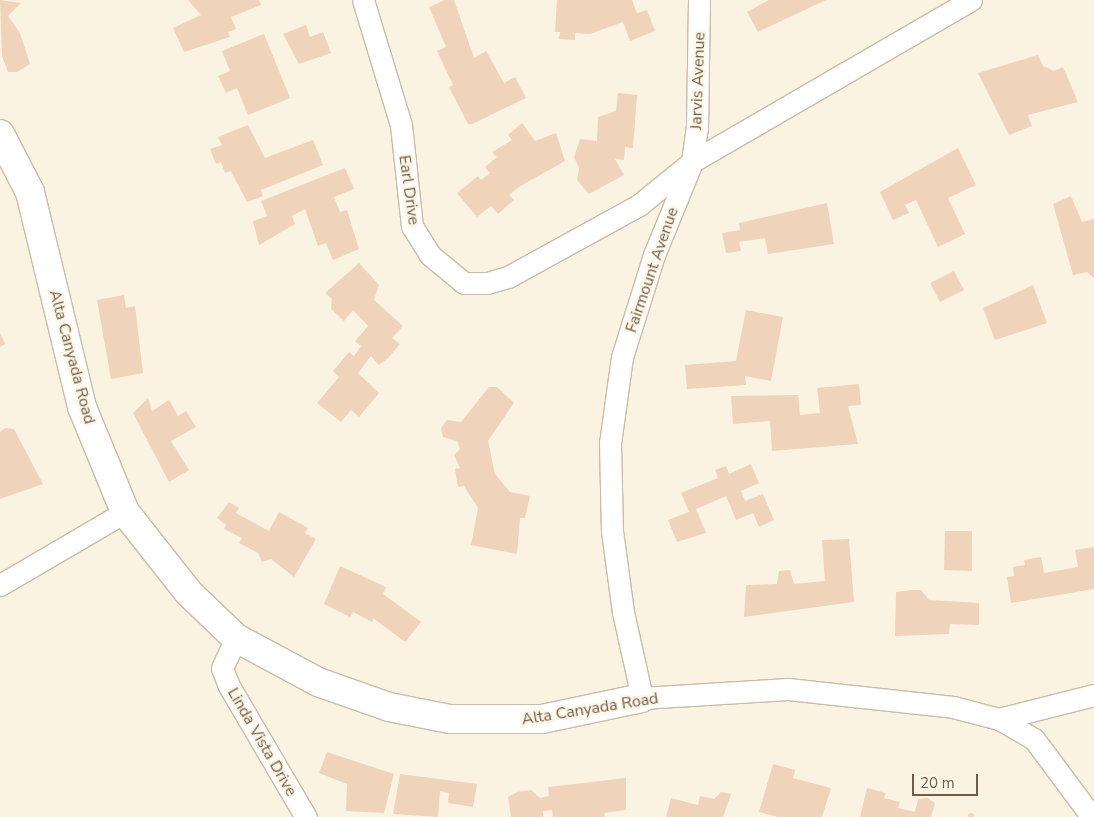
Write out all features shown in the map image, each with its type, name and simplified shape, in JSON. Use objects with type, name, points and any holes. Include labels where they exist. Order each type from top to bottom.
[{"type":"street","name":"Earl Drive","points":[[363,0],[401,125],[412,226],[430,255],[464,283],[508,277],[640,205],[692,162]]},
{"type":"street","name":"Jarvis Avenue","points":[[692,162],[697,128],[699,0]]},
{"type":"street","points":[[692,162],[971,0]]},
{"type":"street","name":"Alta Canyada Road","points":[[0,134],[30,192],[82,407],[125,512],[189,592],[236,638],[318,682],[389,707],[450,719],[542,719],[642,698],[788,689],[953,707],[999,719],[1034,739],[1092,817]]},
{"type":"street","name":"Fairmount Avenue","points":[[642,698],[614,546],[610,443],[622,357],[654,255],[692,162]]},
{"type":"street","points":[[0,586],[125,512]]},
{"type":"street","name":"Linda Vista Drive","points":[[236,638],[222,668],[229,686],[306,817]]},
{"type":"street","points":[[999,719],[1094,695]]},
{"type":"building","points":[[0,0],[21,3],[8,16],[20,33],[30,64],[17,72],[8,72],[2,56]]},
{"type":"building","points":[[188,0],[259,0],[261,5],[231,17],[236,29],[228,32],[230,37],[184,52],[173,28],[201,15]]},
{"type":"building","points":[[445,0],[454,0],[474,58],[486,51],[504,83],[515,77],[526,98],[472,124],[468,124],[449,87],[453,85],[437,51],[446,47],[429,7]]},
{"type":"building","points":[[557,0],[632,0],[637,13],[647,10],[655,31],[630,41],[623,22],[590,34],[575,33],[575,40],[559,39],[560,32],[555,32]]},
{"type":"building","points":[[769,0],[826,0],[758,32],[747,12]]},
{"type":"building","points":[[306,25],[310,37],[323,32],[331,53],[299,64],[283,34]]},
{"type":"building","points":[[264,34],[290,98],[248,115],[237,88],[226,93],[218,76],[230,71],[222,51]]},
{"type":"building","points":[[1038,55],[1043,66],[1054,71],[1063,67],[1078,102],[1028,115],[1032,126],[1009,135],[978,73]]},
{"type":"building","points":[[618,93],[637,95],[633,148],[625,147],[624,160],[615,159],[624,175],[589,194],[577,180],[579,168],[574,157],[580,139],[597,141],[598,117],[616,111]]},
{"type":"building","points":[[522,123],[535,141],[556,133],[565,161],[519,187],[509,195],[514,200],[498,214],[491,206],[477,217],[457,193],[478,176],[481,180],[490,173],[485,167],[497,157],[492,152],[512,140],[508,135]]},
{"type":"building","points":[[248,125],[265,158],[313,140],[323,165],[261,190],[263,196],[247,202],[231,171],[225,173],[221,162],[216,164],[210,149],[222,145],[218,137]]},
{"type":"building","points":[[958,148],[976,185],[948,198],[965,234],[938,247],[916,200],[905,205],[909,213],[893,220],[880,192]]},
{"type":"building","points":[[345,168],[354,189],[334,197],[340,212],[347,210],[359,249],[333,260],[326,243],[318,246],[305,209],[292,216],[295,224],[259,245],[253,221],[267,216],[261,201]]},
{"type":"building","points":[[1071,196],[1082,222],[1094,219],[1094,278],[1087,272],[1073,275],[1053,204]]},
{"type":"building","points":[[827,203],[834,244],[768,254],[765,238],[739,242],[741,251],[726,253],[722,233],[740,230],[739,223]]},
{"type":"building","points":[[359,263],[379,285],[374,300],[403,326],[392,338],[400,344],[388,358],[379,365],[371,356],[358,373],[379,393],[359,417],[351,410],[341,422],[317,403],[339,377],[333,371],[349,352],[354,356],[361,346],[355,341],[368,326],[353,310],[344,321],[331,309],[332,299],[325,293]]},
{"type":"building","points":[[954,271],[964,290],[940,302],[930,283]]},
{"type":"building","points":[[1033,285],[1047,323],[995,340],[983,308]]},
{"type":"building","points":[[124,295],[126,308],[135,306],[143,373],[111,379],[97,300]]},
{"type":"building","points":[[746,310],[783,317],[771,381],[745,376],[746,385],[687,389],[685,365],[736,361]]},
{"type":"building","points":[[0,333],[5,344],[0,347]]},
{"type":"building","points":[[859,384],[861,405],[848,406],[858,444],[772,451],[770,421],[733,424],[731,396],[798,395],[800,415],[820,413],[817,388]]},
{"type":"building","points":[[489,387],[497,387],[514,403],[488,441],[495,474],[510,492],[530,496],[525,518],[520,518],[517,554],[471,545],[478,508],[464,486],[458,487],[455,469],[460,468],[454,455],[460,449],[457,441],[443,437],[441,428],[447,420],[461,422]]},
{"type":"building","points":[[148,398],[152,411],[169,400],[178,416],[186,411],[196,427],[171,441],[189,470],[169,482],[133,413]]},
{"type":"building","points":[[5,428],[14,429],[43,484],[0,499],[0,432]]},
{"type":"building","points":[[751,464],[759,483],[741,491],[745,501],[763,494],[774,520],[759,527],[753,513],[736,520],[726,496],[696,509],[706,533],[677,542],[668,520],[689,512],[681,493],[718,478],[715,470],[726,466],[729,474]]},
{"type":"building","points":[[229,502],[239,508],[236,513],[269,531],[279,512],[308,528],[305,533],[316,539],[294,577],[271,559],[262,562],[258,553],[239,543],[242,538],[224,529],[226,525],[217,518]]},
{"type":"building","points":[[945,531],[972,531],[972,571],[944,570]]},
{"type":"building","points":[[849,539],[854,602],[744,617],[746,585],[777,584],[779,571],[790,570],[794,584],[825,581],[822,540]]},
{"type":"building","points":[[1094,547],[1094,589],[1011,603],[1007,577],[1014,576],[1013,567],[1025,565],[1024,560],[1041,557],[1044,573],[1078,567],[1075,550]]},
{"type":"building","points":[[340,566],[386,587],[383,594],[421,622],[405,642],[373,618],[372,622],[353,612],[350,617],[324,604]]},
{"type":"building","points":[[921,590],[929,600],[979,603],[979,625],[950,624],[949,634],[895,636],[896,592]]},
{"type":"building","points":[[327,752],[394,774],[384,813],[346,811],[347,784],[319,773]]},
{"type":"building","points":[[773,764],[795,770],[793,778],[831,788],[822,817],[778,817],[759,812]]},
{"type":"building","points":[[400,774],[477,784],[473,807],[448,803],[449,793],[440,791],[438,817],[393,814]]},
{"type":"building","points":[[626,778],[626,810],[604,813],[605,817],[553,817],[552,810],[543,811],[543,817],[511,817],[508,797],[517,792],[531,790],[540,798],[549,796],[548,787]]},
{"type":"building","points":[[867,788],[886,793],[884,798],[900,802],[898,808],[915,812],[918,799],[927,798],[935,803],[931,817],[860,817]]},
{"type":"building","points":[[721,792],[731,794],[723,817],[666,817],[671,798],[698,805],[700,796],[714,799]]},
{"type":"building","points":[[971,813],[974,816],[971,819],[968,816]]}]
